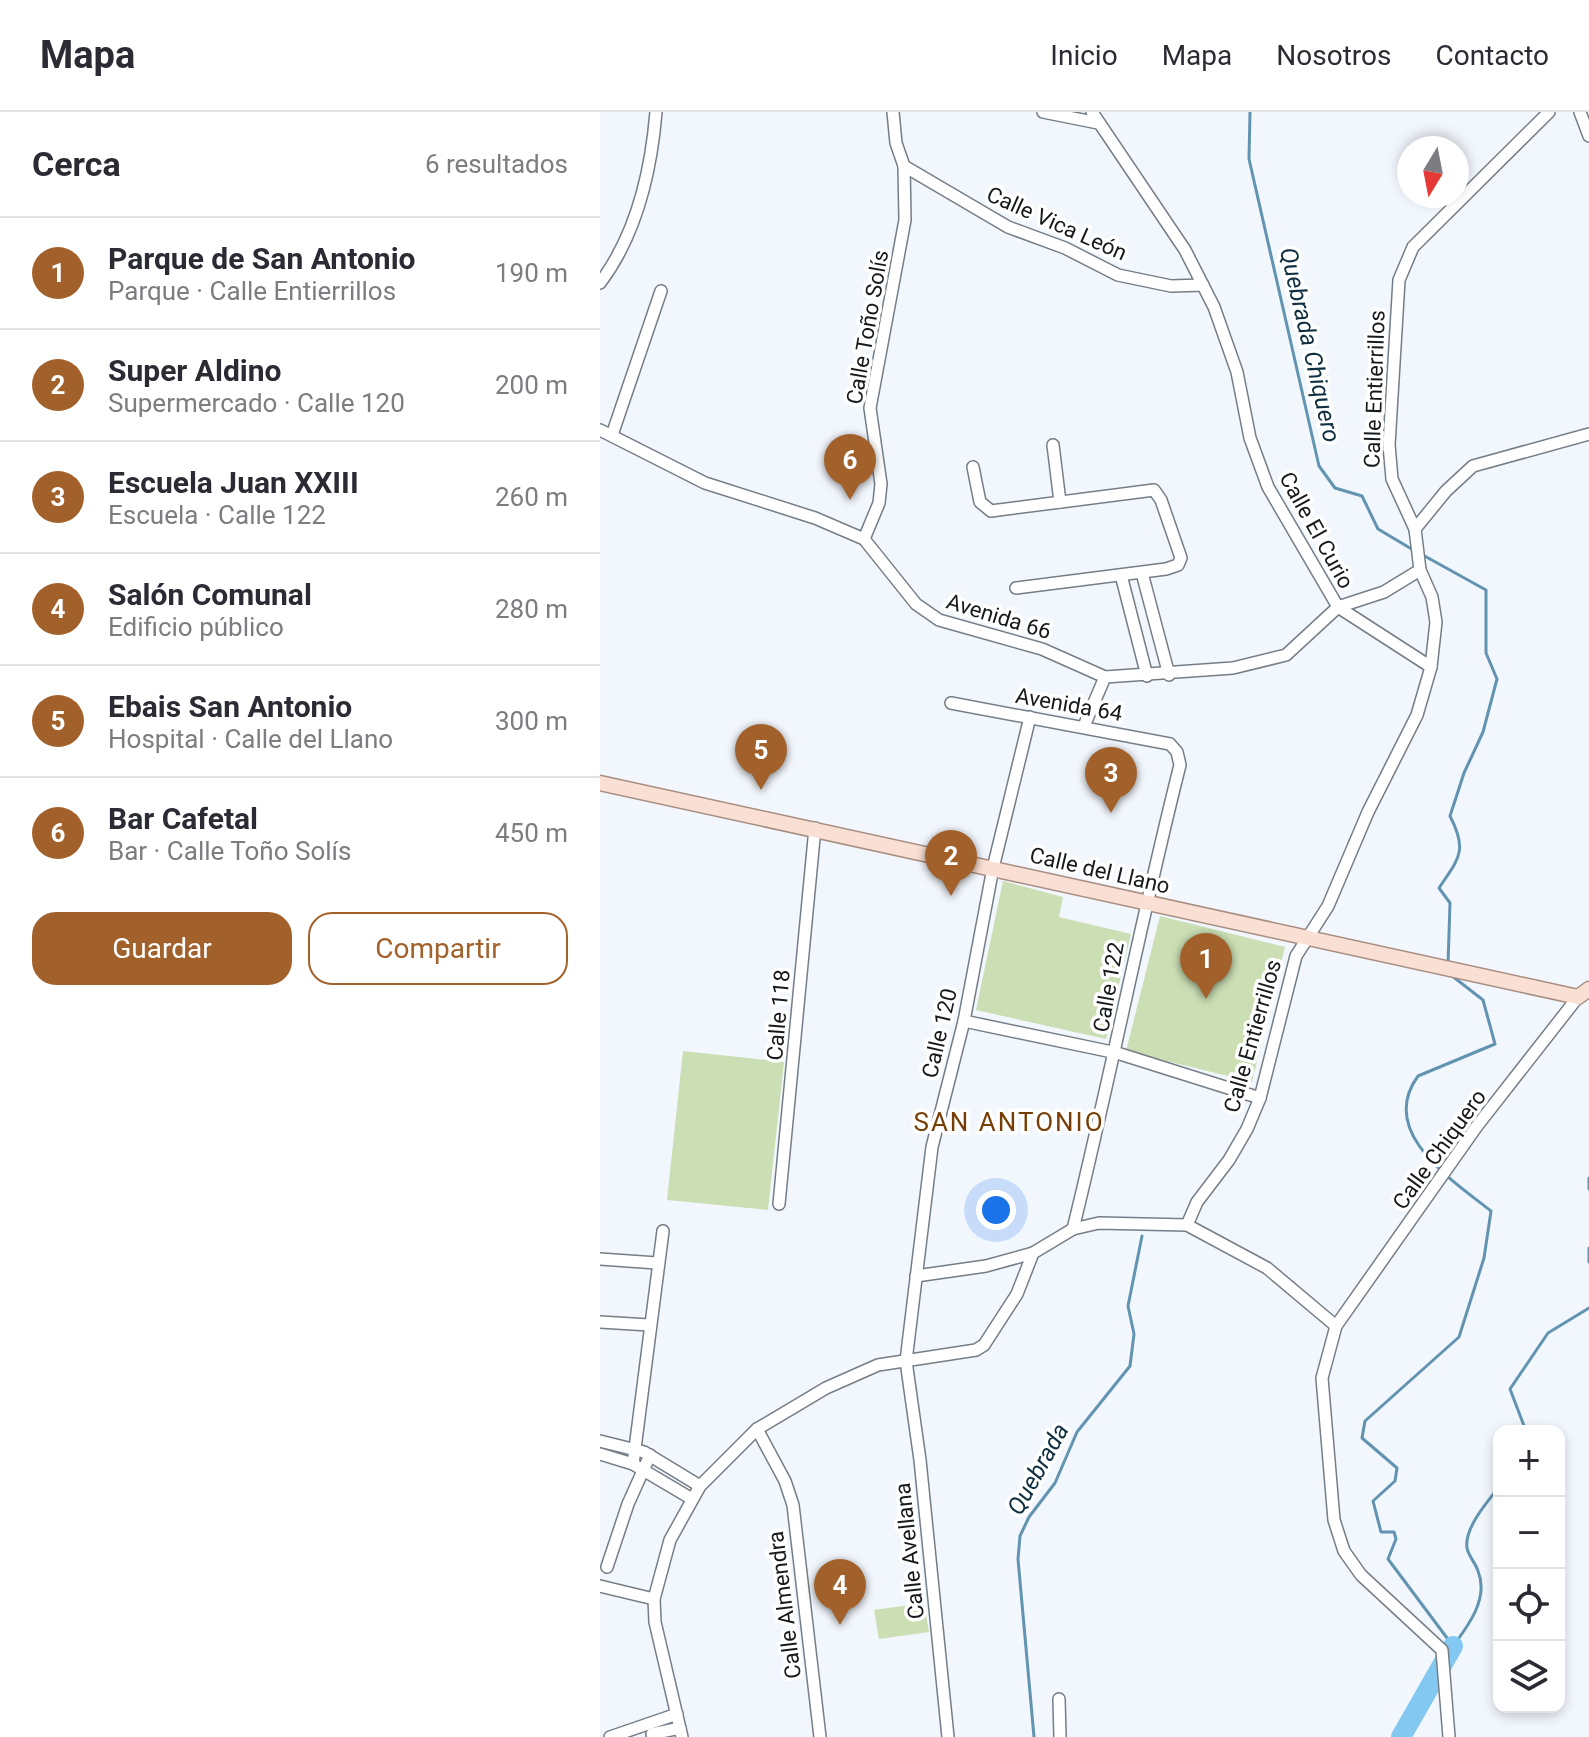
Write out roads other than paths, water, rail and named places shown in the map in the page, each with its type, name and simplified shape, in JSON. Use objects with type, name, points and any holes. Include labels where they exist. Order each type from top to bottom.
[{"type":"main road","name":"Calle del Llano","points":[[600,783],[1473,974],[1584,993]]},
{"type":"street","points":[[600,283],[628,236],[645,187],[656,112]]},
{"type":"street","name":"Calle Toño Solís","points":[[864,539],[879,503],[881,484],[870,408],[878,353],[900,260],[905,220],[904,166],[896,143],[893,112]]},
{"type":"street","points":[[1043,112],[1098,123]]},
{"type":"street","name":"Calle El Curio","points":[[1092,112],[1157,206],[1203,285],[1228,343],[1250,438],[1268,487],[1338,607],[1286,655],[1233,668],[1169,675],[1105,677]]},
{"type":"street","name":"Calle Entierrillos","points":[[1187,1225],[1197,1202],[1229,1160],[1260,1098],[1296,956],[1328,906],[1368,812],[1417,715],[1431,667],[1436,622],[1432,597],[1420,564],[1416,533],[1392,479],[1389,445],[1399,280],[1413,247],[1433,224],[1549,112]]},
{"type":"street","points":[[1580,112],[1589,136]]},
{"type":"street","name":"Calle Vica León","points":[[904,166],[1008,227],[1065,248],[1118,275],[1171,286],[1203,285]]},
{"type":"street","points":[[612,435],[661,291]]},
{"type":"street","name":"Avenida 66","points":[[600,430],[705,483],[815,518],[864,539],[928,614],[1052,653],[1105,677]]},
{"type":"street","points":[[1416,533],[1446,491],[1473,466],[1589,434]]},
{"type":"street","points":[[1053,445],[1060,502]]},
{"type":"street","points":[[973,467],[984,509],[1154,490],[1161,500],[1180,561],[1166,569],[1142,573],[1016,588]]},
{"type":"street","points":[[1338,607],[1384,592],[1420,564]]},
{"type":"street","points":[[1142,573],[1169,675]]},
{"type":"street","points":[[1121,575],[1147,676]]},
{"type":"street","points":[[1338,607],[1431,667]]},
{"type":"street","points":[[1084,726],[1105,677]]},
{"type":"street","name":"Avenida 64","points":[[951,703],[1170,744],[1177,752]]},
{"type":"street","name":"Calle 120","points":[[906,1361],[932,1147],[964,1021],[993,868],[1030,717]]},
{"type":"street","name":"Calle 122","points":[[1073,1229],[1117,1053],[1146,903],[1180,765],[1177,752]]},
{"type":"street","name":"Calle 118","points":[[779,1204],[815,828]]},
{"type":"street","name":"Calle Chiquero","points":[[1336,1326],[1477,1126],[1584,993]]},
{"type":"street","points":[[964,1021],[1117,1053],[1260,1098]]},
{"type":"street","points":[[916,1276],[986,1266],[1033,1253],[1073,1229],[1124,1221],[1187,1225],[1267,1268],[1336,1326],[1322,1378],[1334,1520],[1344,1551],[1361,1575],[1442,1650],[1449,1737]]},
{"type":"street","points":[[607,1567],[638,1467],[649,1325],[663,1231]]},
{"type":"street","points":[[650,1720],[652,1736],[681,1732],[655,1622],[654,1599],[670,1540],[700,1486],[757,1429],[826,1388],[878,1365],[976,1350],[984,1345],[1017,1294],[1033,1253]]},
{"type":"street","points":[[600,1259],[657,1263]]},
{"type":"street","points":[[600,1322],[649,1325]]},
{"type":"street","name":"Calle Avellana","points":[[906,1361],[921,1468],[948,1737]]},
{"type":"street","name":"Calle Almendra","points":[[757,1429],[785,1481],[793,1505],[820,1737]]},
{"type":"street","points":[[600,1441],[650,1455],[700,1486]]},
{"type":"street","points":[[600,1454],[638,1467],[692,1499]]},
{"type":"street","points":[[638,1467],[650,1455]]},
{"type":"street","points":[[600,1586],[654,1599]]},
{"type":"street","points":[[1059,1699],[1060,1737]]},
{"type":"street","points":[[610,1737],[650,1720],[677,1714]]},
{"type":"waterway","name":"Quebrada Chiquero","points":[[1250,112],[1249,159],[1319,466],[1335,488],[1362,496],[1378,529],[1415,551]]},
{"type":"waterway","name":"Quebrada Chiquero","points":[[1421,554],[1486,590],[1486,653],[1497,679],[1483,732],[1464,773],[1450,816],[1460,846],[1456,861],[1439,888],[1450,903],[1448,965]]},
{"type":"waterway","name":"Quebrada Chiquero","points":[[1447,972],[1483,1000],[1495,1044],[1418,1076],[1408,1097],[1407,1116],[1413,1135],[1424,1153],[1457,1185],[1491,1211],[1484,1258],[1459,1337],[1365,1421],[1362,1438],[1397,1468],[1395,1481],[1373,1501],[1381,1532],[1394,1532],[1396,1539],[1388,1559],[1453,1646],[1476,1611],[1481,1591],[1478,1571],[1467,1548],[1469,1532],[1493,1495]]},
{"type":"waterway","points":[[1589,1178],[1589,1189]]},
{"type":"waterway","name":"Quebrada","points":[[1034,1737],[1018,1559],[1020,1536],[1029,1517],[1055,1483],[1077,1432],[1130,1366],[1134,1334],[1128,1306],[1142,1236]]},
{"type":"waterway","points":[[1589,1248],[1589,1262]]},
{"type":"waterway","points":[[1524,1425],[1510,1389],[1548,1333],[1589,1308]]},
{"type":"waterway","points":[[1401,1737],[1453,1646]]},
{"type":"place","name":"Bar Cafetal","points":[[850,500]]},
{"type":"place","name":"Ebais San Antonio","points":[[761,790]]},
{"type":"place","name":"Escuela Juan XXIII","points":[[1111,813]]},
{"type":"place","name":"Super Aldino","points":[[951,896]]},
{"type":"place","name":"Parque de San Antonio","points":[[1206,999]]},
{"type":"place","name":"Salón Comunal","points":[[840,1625]]},
{"type":"district","name":"SAN ANTONIO","points":[[1009,1122]]}]
